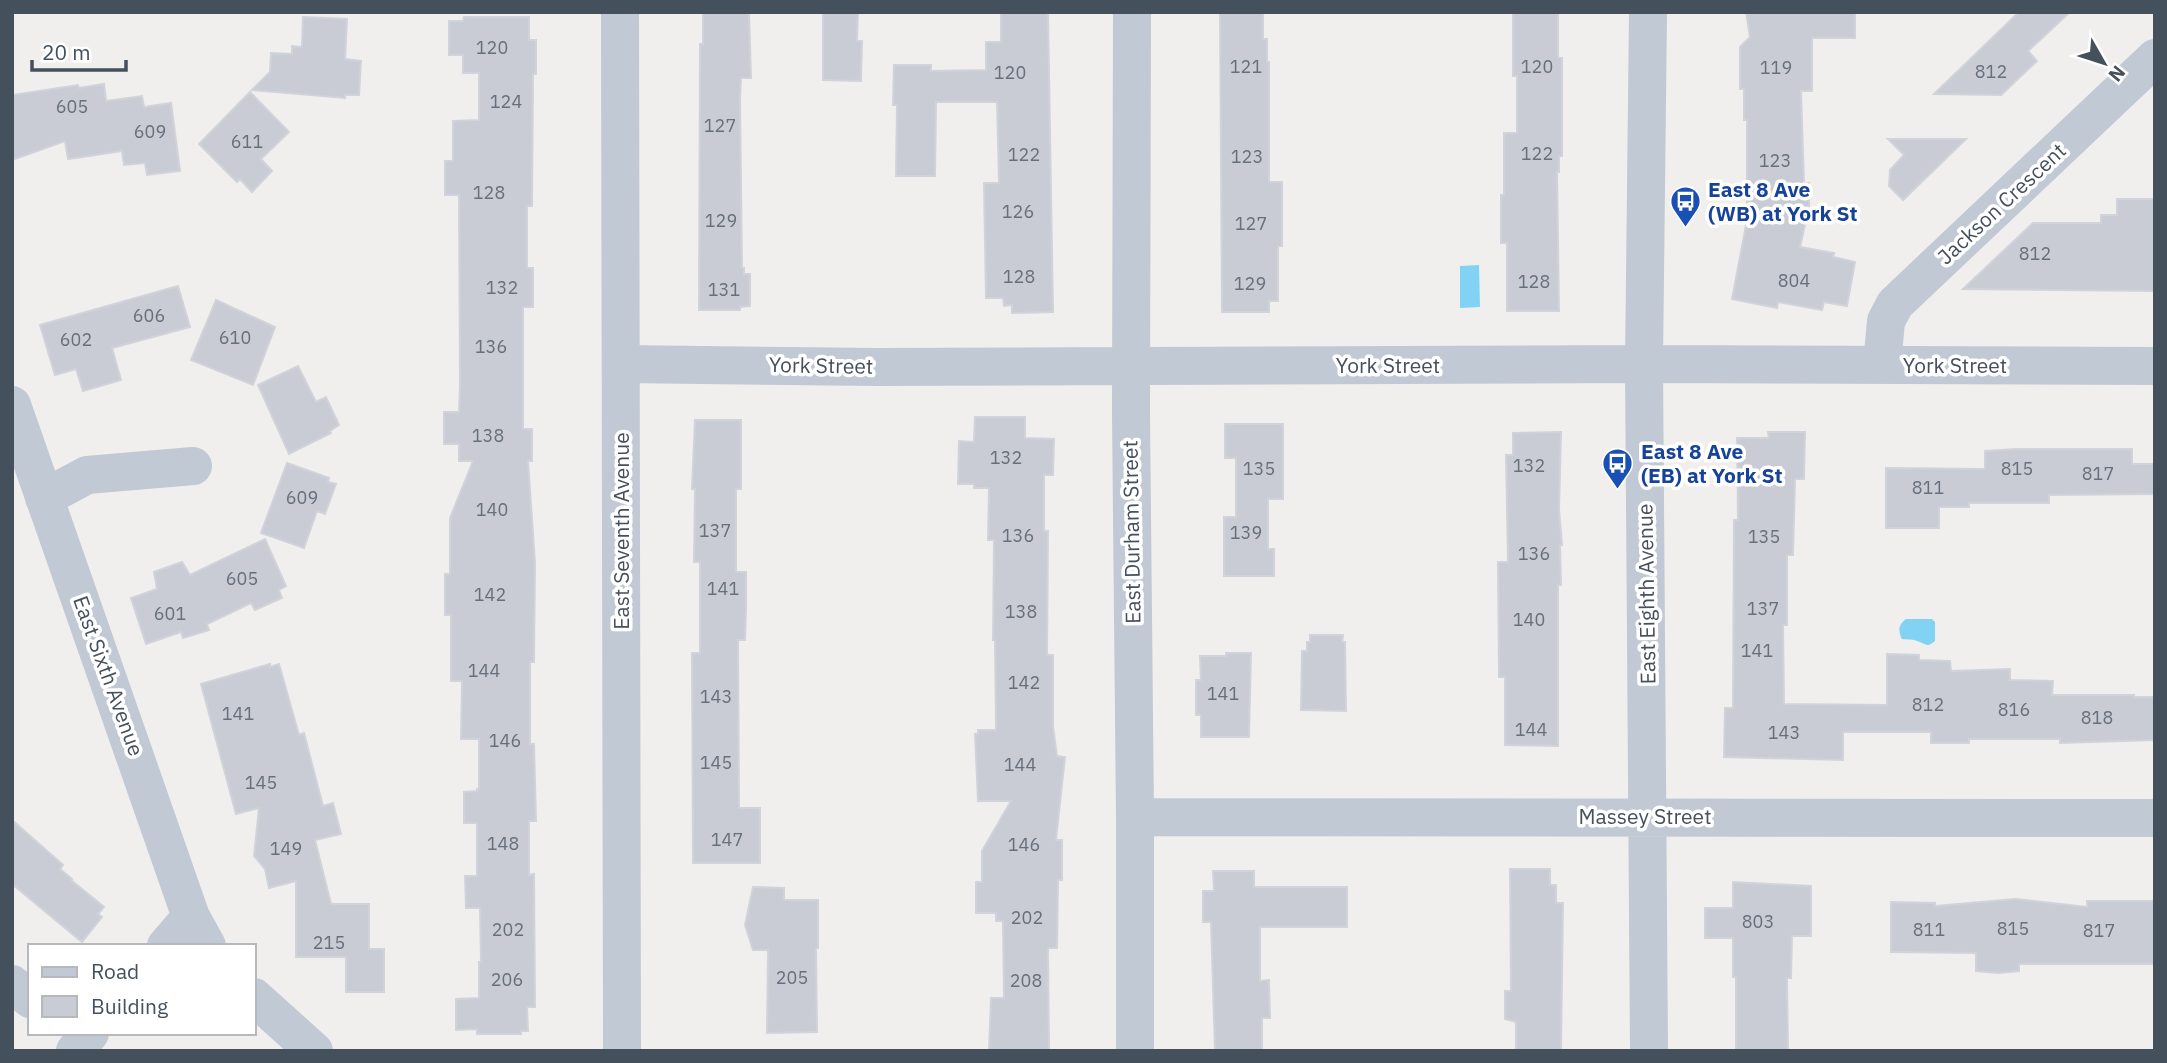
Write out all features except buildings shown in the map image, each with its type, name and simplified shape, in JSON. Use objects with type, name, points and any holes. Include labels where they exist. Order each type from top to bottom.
[{"type":"street","name":"East Seventh Avenue","points":[[621,12],[622,1051]]},
{"type":"street","name":"East Durham Street","points":[[1132,12],[1135,1051]]},
{"type":"street","name":"East Eighth Avenue","points":[[1648,12],[1644,364],[1649,1051]]},
{"type":"street","name":"Jackson Crescent","points":[[1881,365],[1886,321],[1895,304],[2155,58]]},
{"type":"street","name":"York Street","points":[[621,364],[1131,367],[1644,364],[2155,366]]},
{"type":"street","name":"East Sixth Avenue","points":[[12,405],[199,931]]},
{"type":"street","points":[[44,498],[87,475],[193,466]]},
{"type":"street","name":"Massey Street","points":[[1136,817],[2155,818]]},
{"type":"street","points":[[170,944],[199,931]]},
{"type":"street","points":[[12,984],[28,997]]},
{"type":"street","points":[[256,1000],[314,1051]]},
{"type":"water","points":[[1479,265],[1480,307],[1460,308],[1460,266]]},
{"type":"water","points":[[1906,619],[1932,619],[1935,622],[1935,641],[1928,645],[1902,639],[1900,628]]},
{"type":"place","name":"East 8 Ave (WB) at York St","points":[[1685,229]]},
{"type":"place","name":"East 8 Ave (EB) at York St","points":[[1618,491]]}]
